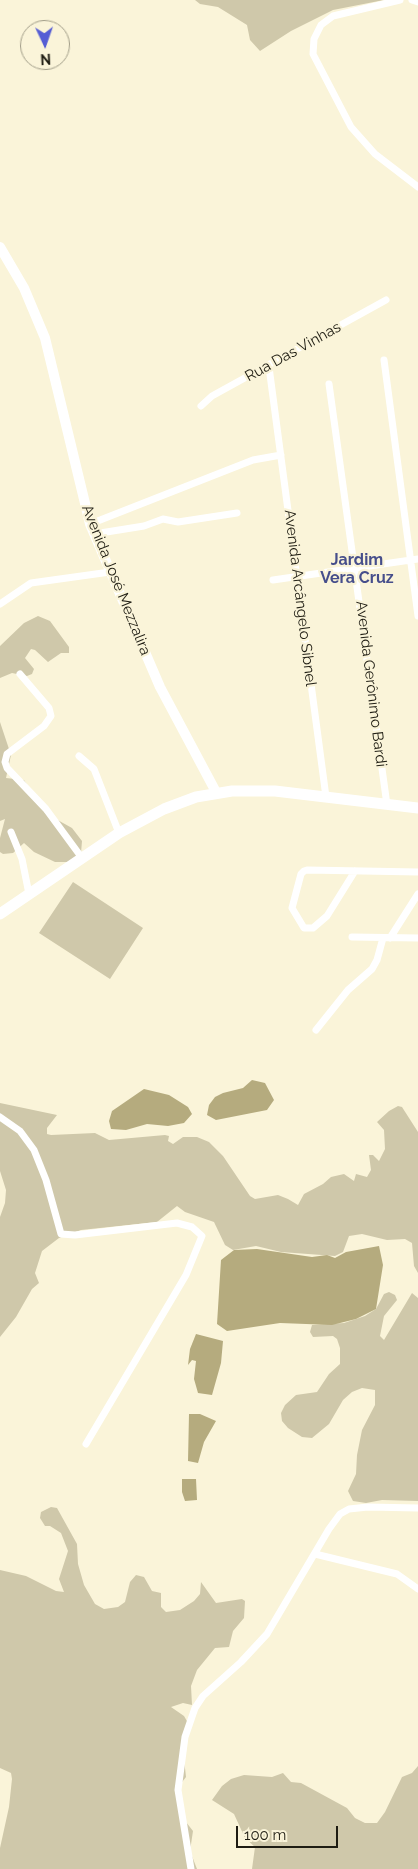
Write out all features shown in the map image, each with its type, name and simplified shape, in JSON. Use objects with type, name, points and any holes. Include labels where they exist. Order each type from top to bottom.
[{"type":"main road","name":"Avenida José Mezzalira","points":[[0,247],[24,288],[45,338],[92,529],[160,687],[216,792]]},
{"type":"main road","points":[[0,914],[119,833],[164,808],[216,792],[255,790],[418,808]]},
{"type":"street","points":[[400,0],[333,16],[321,25],[314,39],[313,54],[321,73],[351,127],[375,154],[418,187]]},
{"type":"street","points":[[412,0],[418,2]]},
{"type":"street","name":"Rua Das Vinhas","points":[[201,406],[212,396],[269,367],[386,300]]},
{"type":"street","points":[[384,360],[414,560],[418,616]]},
{"type":"street","name":"Avenida Arcângelo Sibnel","points":[[269,367],[326,797]]},
{"type":"street","name":"Avenida Gerônimo Bardi","points":[[329,384],[356,568],[387,805]]},
{"type":"street","points":[[92,529],[252,460],[281,455]]},
{"type":"street","points":[[92,529],[144,526],[163,519],[178,522],[237,512]]},
{"type":"street","points":[[272,580],[414,560]]},
{"type":"street","points":[[0,604],[32,583],[110,572]]},
{"type":"street","points":[[20,674],[49,708],[51,716],[44,726],[7,754],[5,762],[7,768],[46,810],[82,858]]},
{"type":"street","points":[[79,756],[94,769],[119,833]]},
{"type":"street","points":[[11,832],[22,859],[29,894]]},
{"type":"street","points":[[355,871],[327,916],[313,928],[304,928],[292,908],[302,872],[307,870],[418,872]]},
{"type":"street","points":[[316,1030],[348,990],[372,969],[387,938],[418,894]]},
{"type":"street","points":[[352,937],[418,938]]},
{"type":"street","points":[[0,1117],[20,1131],[34,1150],[46,1180],[61,1234],[75,1235],[177,1224],[192,1228],[202,1236],[186,1275],[86,1444]]},
{"type":"street","points":[[191,1869],[178,1790],[182,1755],[189,1722],[203,1696],[241,1662],[266,1634],[340,1514],[349,1509],[418,1508]]},
{"type":"street","points":[[315,1554],[397,1574],[418,1589]]},
{"type":"shaded area","points":[[195,0],[384,0],[333,10],[291,31],[260,51],[250,40],[247,25],[218,7],[200,4]]},
{"type":"shaded area","points":[[38,616],[50,621],[69,647],[69,653],[61,653],[48,662],[35,650],[31,649],[25,658],[34,669],[32,674],[27,676],[12,673],[0,678],[0,646],[24,623]]},
{"type":"shaded area","points":[[0,722],[11,755],[6,778],[24,780],[45,813],[72,828],[82,841],[81,853],[69,862],[55,862],[34,852],[24,843],[13,853],[3,854],[0,852],[0,838],[5,819],[0,821]]},
{"type":"shaded area","points":[[73,882],[143,928],[110,979],[39,933]]},
{"type":"shaded area","points":[[252,1080],[265,1083],[274,1100],[267,1110],[216,1120],[207,1115],[209,1105],[215,1097],[243,1088]]},
{"type":"shaded area","points":[[144,1089],[169,1095],[188,1107],[192,1114],[184,1123],[168,1126],[147,1124],[126,1130],[111,1129],[109,1121],[112,1111]]},
{"type":"shaded area","points":[[0,1103],[57,1115],[47,1128],[47,1134],[51,1135],[95,1133],[109,1140],[165,1135],[169,1136],[168,1141],[173,1144],[183,1137],[197,1137],[209,1142],[223,1156],[250,1196],[255,1199],[278,1195],[298,1205],[304,1194],[323,1184],[331,1177],[344,1174],[354,1181],[356,1174],[367,1177],[371,1170],[369,1155],[373,1155],[379,1161],[385,1149],[384,1130],[377,1122],[389,1111],[398,1106],[402,1107],[418,1132],[418,1273],[414,1266],[412,1243],[405,1239],[387,1240],[362,1234],[349,1236],[343,1252],[335,1256],[281,1252],[256,1246],[233,1250],[225,1245],[214,1222],[185,1212],[177,1206],[157,1222],[81,1230],[59,1238],[42,1251],[35,1273],[39,1283],[32,1289],[16,1317],[0,1337],[0,1217],[5,1203],[6,1190],[0,1171]]},
{"type":"shaded area","points":[[379,1246],[383,1265],[376,1309],[356,1319],[332,1325],[280,1323],[227,1331],[217,1324],[221,1260],[234,1250],[257,1249],[312,1257],[327,1255],[335,1258],[346,1252]]},
{"type":"shaded area","points":[[389,1292],[395,1295],[397,1300],[384,1316],[380,1336],[384,1340],[412,1293],[418,1298],[418,1501],[382,1500],[366,1503],[353,1501],[348,1491],[356,1474],[357,1455],[362,1430],[375,1405],[375,1390],[362,1388],[352,1392],[343,1400],[329,1424],[312,1438],[302,1437],[288,1428],[282,1421],[281,1413],[285,1405],[296,1395],[317,1392],[329,1374],[340,1364],[340,1348],[337,1339],[333,1336],[313,1337],[310,1332],[312,1325],[344,1323],[365,1316],[376,1309],[384,1294]]},
{"type":"shaded area","points":[[196,1334],[223,1341],[221,1363],[212,1395],[198,1393],[194,1379],[196,1361],[192,1360],[188,1365],[190,1349]]},
{"type":"shaded area","points":[[189,1414],[200,1414],[216,1421],[204,1442],[198,1463],[188,1461]]},
{"type":"shaded area","points":[[182,1479],[196,1479],[197,1500],[185,1501],[182,1492]]},
{"type":"shaded area","points":[[51,1507],[57,1508],[77,1544],[78,1564],[84,1585],[95,1604],[104,1609],[118,1607],[125,1602],[130,1582],[136,1575],[144,1577],[152,1591],[161,1593],[161,1607],[166,1612],[180,1610],[194,1601],[200,1594],[201,1582],[216,1603],[242,1599],[245,1601],[244,1618],[233,1631],[229,1647],[215,1648],[197,1670],[191,1686],[192,1705],[183,1703],[171,1707],[184,1716],[188,1723],[184,1759],[186,1777],[179,1786],[179,1813],[193,1831],[190,1851],[197,1869],[0,1869],[0,1848],[9,1807],[12,1779],[11,1773],[0,1768],[0,1570],[26,1576],[56,1591],[64,1592],[59,1579],[68,1551],[61,1533],[50,1526],[45,1526],[40,1518],[41,1512]]},
{"type":"shaded area","points":[[418,1766],[418,1869],[252,1869],[255,1847],[245,1838],[234,1814],[212,1800],[222,1786],[231,1779],[244,1775],[272,1777],[283,1773],[291,1782],[301,1783],[347,1808],[355,1818],[365,1823],[377,1823],[385,1812],[402,1777],[412,1773]]},
{"type":"district","name":"Jardim Vera Cruz","points":[[357,569]]}]
